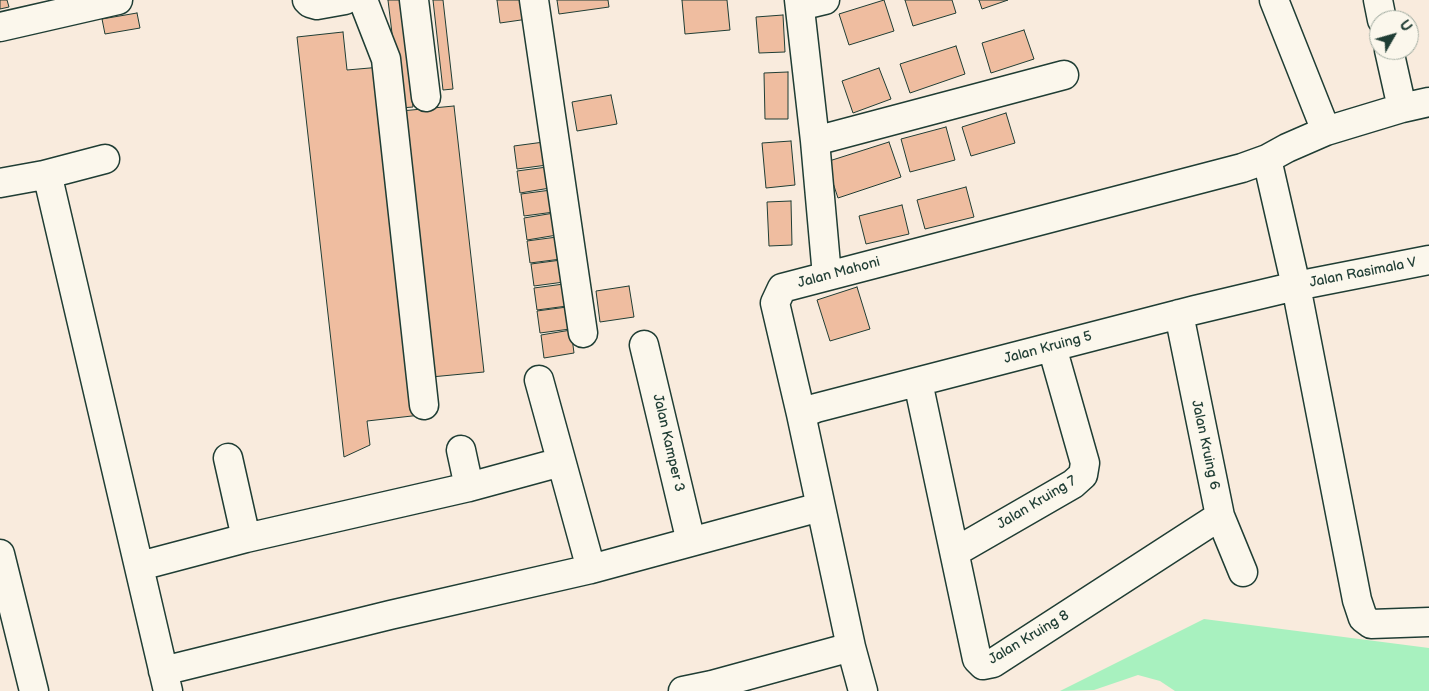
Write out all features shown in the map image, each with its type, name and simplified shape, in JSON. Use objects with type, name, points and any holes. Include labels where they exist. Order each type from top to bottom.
[{"type":"street","points":[[0,27],[24,10],[118,0]]},
{"type":"street","points":[[307,0],[317,5],[345,0]]},
{"type":"street","points":[[363,0],[386,59],[424,405]]},
{"type":"street","points":[[414,0],[426,97]]},
{"type":"street","points":[[534,0],[583,333]]},
{"type":"street","points":[[1274,0],[1326,131]]},
{"type":"street","points":[[808,2],[815,141],[827,276]]},
{"type":"street","points":[[1391,60],[1402,108]]},
{"type":"street","points":[[815,141],[1064,75]]},
{"type":"street","name":"Jalan Mahoni","points":[[862,691],[775,303],[782,288],[1233,170],[1267,159],[1326,131],[1402,108],[1429,102]]},
{"type":"street","points":[[0,182],[44,175],[105,159]]},
{"type":"street","points":[[1267,159],[1296,286],[1358,600],[1364,618],[1371,624],[1429,622]]},
{"type":"street","points":[[44,175],[50,186],[166,681],[390,615],[591,570],[820,507]]},
{"type":"street","name":"Jalan Rasimala V","points":[[1296,286],[1428,265]]},
{"type":"street","name":"Jalan Kruing 5","points":[[801,414],[816,408],[1179,314],[1296,286]]},
{"type":"street","name":"Jalan Kruing 6","points":[[1179,314],[1220,516],[1243,572]]},
{"type":"street","name":"Jalan Kamper 3","points":[[644,345],[691,542]]},
{"type":"street","name":"Jalan Kruing 7","points":[[955,552],[1073,484],[1083,475],[1084,463],[1052,347]]},
{"type":"street","points":[[539,380],[591,570]]},
{"type":"street","name":"Jalan Kruing 8","points":[[918,382],[977,659],[983,665],[993,663],[1220,516]]},
{"type":"street","points":[[461,450],[469,488]]},
{"type":"street","points":[[228,458],[246,538]]},
{"type":"street","points":[[140,566],[246,538],[469,488],[561,462]]},
{"type":"street","points":[[2,571],[34,691]]},
{"type":"street","points":[[683,691],[712,688],[851,647]]},
{"type":"green space","points":[[1204,619],[1429,648],[1429,691],[1175,691],[1160,681],[1138,675],[1094,690],[1060,691]]},
{"type":"building","points":[[0,0],[7,0],[9,7],[0,9]]},
{"type":"building","points":[[388,0],[401,0],[413,107],[401,108]]},
{"type":"building","points":[[433,0],[443,0],[453,89],[443,90]]},
{"type":"building","points":[[497,0],[526,0],[528,19],[500,23]]},
{"type":"building","points":[[557,0],[608,0],[609,7],[559,14]]},
{"type":"building","points":[[682,0],[727,0],[730,30],[685,34]]},
{"type":"building","points":[[884,0],[894,31],[849,45],[839,14]]},
{"type":"building","points":[[905,0],[952,0],[956,13],[913,26]]},
{"type":"building","points":[[979,0],[1008,0],[982,9]]},
{"type":"building","points":[[137,13],[140,28],[105,34],[102,19]]},
{"type":"building","points":[[783,15],[785,52],[759,53],[756,17]]},
{"type":"building","points":[[1024,30],[1034,59],[991,73],[982,43]]},
{"type":"building","points":[[343,32],[347,70],[381,67],[421,415],[367,421],[370,445],[344,457],[297,37]]},
{"type":"building","points":[[956,46],[965,74],[910,93],[900,64]]},
{"type":"building","points":[[879,68],[891,99],[853,113],[842,81]]},
{"type":"building","points":[[788,72],[788,119],[765,119],[764,73]]},
{"type":"building","points":[[611,95],[617,124],[577,131],[572,102]]},
{"type":"building","points":[[454,106],[484,372],[431,377],[401,111]]},
{"type":"building","points":[[1006,113],[1015,143],[971,156],[962,127]]},
{"type":"building","points":[[946,127],[955,160],[910,172],[901,139]]},
{"type":"building","points":[[791,141],[795,185],[766,188],[762,143]]},
{"type":"building","points":[[544,142],[547,165],[517,169],[514,146]]},
{"type":"building","points":[[889,142],[901,177],[838,198],[826,162]]},
{"type":"building","points":[[547,167],[550,188],[520,193],[517,171]]},
{"type":"building","points":[[966,187],[974,217],[925,229],[917,200]]},
{"type":"building","points":[[551,190],[554,212],[524,216],[521,194]]},
{"type":"building","points":[[791,201],[792,245],[769,246],[767,202]]},
{"type":"building","points":[[902,205],[909,234],[866,244],[859,216]]},
{"type":"building","points":[[554,213],[557,235],[527,240],[524,218]]},
{"type":"building","points":[[557,237],[561,259],[530,263],[527,241]]},
{"type":"building","points":[[561,260],[564,282],[534,286],[531,264]]},
{"type":"building","points":[[564,284],[567,306],[537,310],[534,288]]},
{"type":"building","points":[[629,286],[634,317],[600,322],[596,291]]},
{"type":"building","points":[[857,287],[870,329],[830,341],[817,300]]},
{"type":"building","points":[[567,307],[570,329],[540,333],[537,311]]},
{"type":"building","points":[[571,330],[574,353],[544,358],[541,335]]}]
